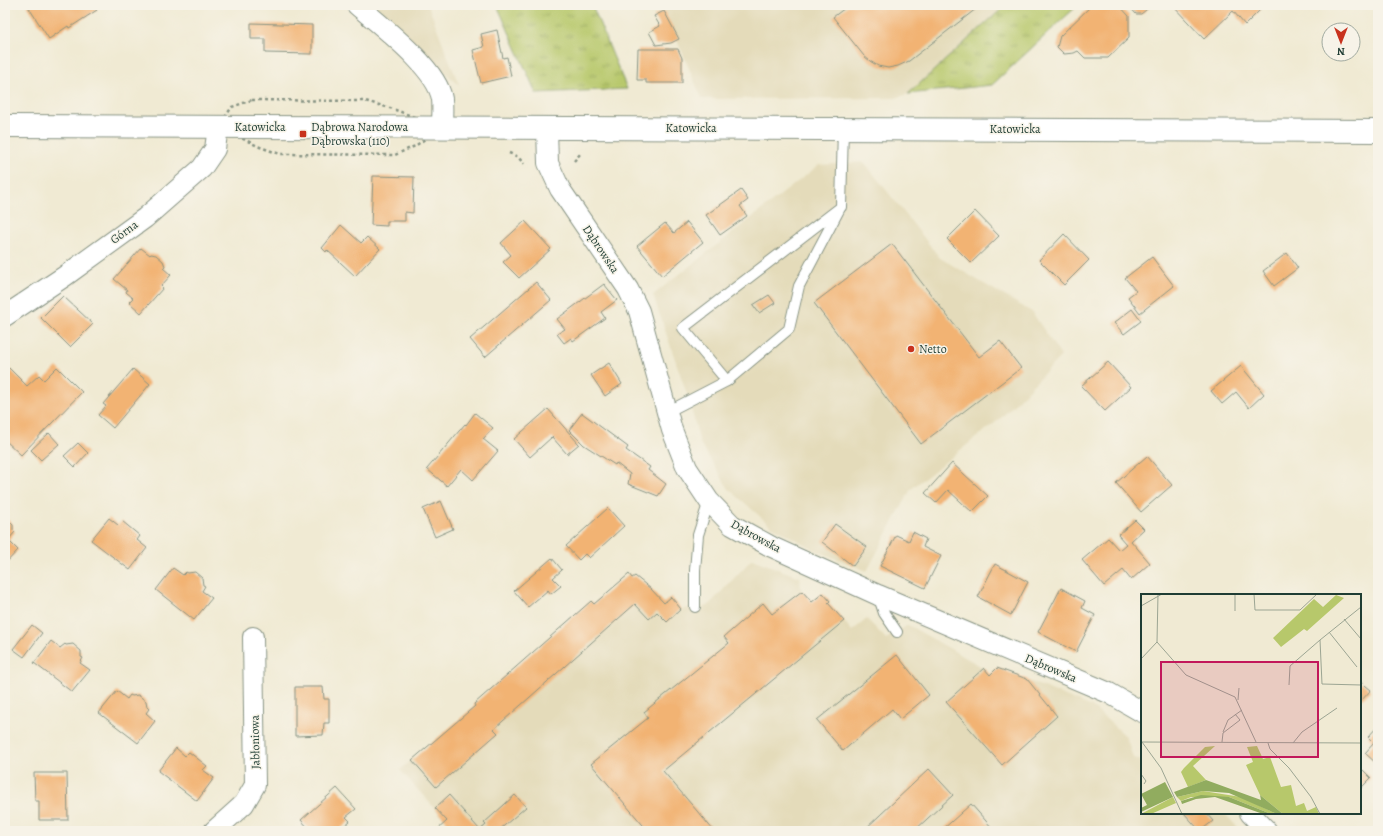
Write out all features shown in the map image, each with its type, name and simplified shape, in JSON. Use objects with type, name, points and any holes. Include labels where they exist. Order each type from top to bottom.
[{"type":"street","points":[[358,5],[426,68],[438,87],[442,99],[442,127]]},
{"type":"street","name":"Katowicka","points":[[5,126],[1378,131]]},
{"type":"street","name":"Górna","points":[[5,316],[65,276],[144,218],[202,168],[214,148],[218,127]]},
{"type":"street","name":"Dąbrowska","points":[[546,128],[548,163],[560,189],[628,289],[640,311],[672,430],[687,468],[709,501],[732,525],[772,547],[878,595],[1109,693],[1141,711]]},
{"type":"street","name":"Jabłoniowa","points":[[214,831],[244,804],[255,785],[253,637]]},
{"type":"street","points":[[1251,814],[1267,831]]},
{"type":"lane","points":[[667,412],[728,381],[789,329],[799,286],[841,207],[843,128]]},
{"type":"lane","points":[[728,381],[683,328],[841,207]]},
{"type":"lane","points":[[695,607],[694,570],[698,534],[709,501]]},
{"type":"lane","points":[[878,595],[884,613],[897,632]]},
{"type":"shaded area","points":[[369,5],[428,5],[459,85]]},
{"type":"shaded area","points":[[662,5],[1006,5],[908,94],[896,98],[702,99]]},
{"type":"shaded area","points":[[864,162],[940,258],[1032,312],[1061,356],[1001,418],[911,489],[867,571],[815,550],[771,526],[729,489],[700,443],[689,400],[653,295],[819,165]]},
{"type":"shaded area","points":[[752,559],[799,577],[802,591],[811,602],[823,593],[830,601],[829,603],[852,631],[867,619],[886,639],[908,625],[984,668],[990,675],[997,668],[1092,707],[1126,736],[1133,758],[1141,761],[1141,814],[1225,814],[1241,831],[455,831],[400,770],[475,706],[474,704],[591,601],[594,604],[629,574],[632,578],[635,576],[651,589],[664,603],[671,597],[681,609],[708,606]]},
{"type":"green space","points":[[497,5],[592,5],[627,89],[536,93]]},
{"type":"green space","points":[[1006,5],[1078,5],[992,85],[908,94]]},
{"type":"building","points":[[27,5],[99,5],[96,8],[97,10],[69,28],[68,26],[49,39]]},
{"type":"building","points":[[849,5],[981,5],[909,61],[898,66],[888,68],[878,66],[864,56],[833,17]]},
{"type":"building","points":[[1092,5],[1119,5],[1129,16],[1129,38],[1108,58],[1085,58],[1078,51],[1064,54],[1057,47],[1060,36]]},
{"type":"building","points":[[1128,5],[1152,5],[1141,14],[1136,14]]},
{"type":"building","points":[[1172,5],[1261,5],[1263,7],[1245,25],[1233,11],[1204,39]]},
{"type":"building","points":[[664,11],[679,39],[671,43],[656,45],[649,32],[660,26],[654,16]]},
{"type":"building","points":[[251,23],[312,25],[312,54],[265,53],[265,39],[251,39]]},
{"type":"building","points":[[497,30],[503,58],[507,57],[511,76],[481,83],[473,50],[484,47],[481,34]]},
{"type":"building","points":[[638,49],[678,49],[682,58],[682,83],[646,83],[646,80],[637,80]]},
{"type":"building","points":[[373,176],[414,177],[413,213],[405,212],[405,221],[387,221],[387,226],[371,225]]},
{"type":"building","points":[[741,190],[748,200],[740,206],[747,216],[720,235],[706,215]]},
{"type":"building","points":[[975,211],[999,236],[971,263],[947,239]]},
{"type":"building","points":[[525,221],[551,249],[519,278],[503,262],[511,255],[501,243]]},
{"type":"building","points":[[687,222],[703,242],[662,276],[637,246],[665,223],[674,233]]},
{"type":"building","points":[[341,225],[361,243],[367,237],[380,249],[355,276],[327,250],[326,252],[322,248]]},
{"type":"building","points":[[1064,234],[1089,260],[1064,285],[1039,260]]},
{"type":"building","name":"Netto","points":[[892,244],[979,357],[1000,341],[1021,368],[921,444],[814,303]]},
{"type":"building","points":[[141,248],[150,255],[156,255],[163,261],[165,266],[163,268],[171,275],[161,286],[163,288],[141,313],[129,302],[133,298],[126,292],[127,290],[114,279]]},
{"type":"building","points":[[1287,253],[1298,268],[1274,286],[1263,271]]},
{"type":"building","points":[[1152,257],[1174,286],[1140,313],[1128,297],[1136,291],[1125,278]]},
{"type":"building","points":[[536,282],[551,300],[485,357],[470,339]]},
{"type":"building","points":[[604,284],[617,300],[601,312],[605,318],[573,341],[571,338],[564,343],[557,334],[565,329],[557,319]]},
{"type":"building","points":[[769,295],[775,303],[759,313],[753,305]]},
{"type":"building","points":[[63,296],[93,324],[70,347],[41,318]]},
{"type":"building","points":[[1132,309],[1141,321],[1124,334],[1114,323]]},
{"type":"building","points":[[1108,362],[1131,387],[1105,411],[1081,386]]},
{"type":"building","points":[[609,363],[622,384],[605,396],[591,375]]},
{"type":"building","points":[[1241,366],[1264,394],[1249,408],[1236,392],[1222,404],[1211,391]]},
{"type":"building","points":[[57,367],[82,392],[21,455],[5,440],[5,372],[9,368],[27,386],[39,375],[44,380]]},
{"type":"building","points":[[133,369],[150,384],[113,428],[98,415],[106,406],[103,404]]},
{"type":"building","points":[[548,409],[579,444],[567,454],[552,437],[530,457],[514,439]]},
{"type":"building","points":[[475,413],[493,428],[483,439],[498,451],[473,480],[461,469],[447,486],[427,469]]},
{"type":"building","points":[[582,413],[628,447],[626,450],[650,467],[648,470],[666,484],[658,496],[628,484],[630,474],[616,463],[615,465],[584,445],[569,430]]},
{"type":"building","points":[[49,433],[59,444],[41,460],[31,450]]},
{"type":"building","points":[[78,443],[88,453],[75,467],[64,456]]},
{"type":"building","points":[[1147,456],[1172,485],[1141,512],[1116,483]]},
{"type":"building","points":[[952,463],[988,496],[972,512],[948,490],[936,503],[925,493]]},
{"type":"building","points":[[441,501],[453,529],[435,537],[423,509]]},
{"type":"building","points":[[608,508],[624,526],[589,558],[585,554],[579,560],[566,546]]},
{"type":"building","points":[[109,518],[118,525],[122,521],[140,536],[137,540],[147,548],[130,570],[91,540]]},
{"type":"building","points":[[5,520],[8,520],[13,525],[13,530],[15,532],[8,540],[18,550],[5,564]]},
{"type":"building","points":[[1135,520],[1144,529],[1131,541],[1150,563],[1131,580],[1123,570],[1104,586],[1082,560],[1108,538],[1119,550],[1126,544],[1118,535]]},
{"type":"building","points":[[835,524],[867,547],[853,566],[822,542]]},
{"type":"building","points":[[913,532],[926,539],[923,547],[941,556],[925,588],[880,566],[896,535],[909,541]]},
{"type":"building","points":[[552,558],[562,570],[553,578],[561,586],[551,594],[548,590],[528,607],[514,591]]},
{"type":"building","points":[[995,564],[1028,582],[1011,615],[978,597]]},
{"type":"building","points":[[173,568],[183,575],[186,572],[195,572],[202,578],[203,585],[205,586],[202,591],[212,598],[194,620],[156,590]]},
{"type":"building","points":[[629,574],[632,578],[635,576],[651,589],[664,603],[671,597],[681,609],[667,622],[657,612],[649,619],[635,604],[494,729],[498,733],[436,787],[412,760],[475,706],[474,704],[591,601],[594,604]]},
{"type":"building","points":[[1061,588],[1085,601],[1082,608],[1095,615],[1076,652],[1038,632]]},
{"type":"building","points":[[802,591],[812,602],[823,593],[830,601],[828,603],[844,621],[663,771],[714,831],[648,831],[591,764],[648,718],[644,712],[729,643],[724,637],[763,603],[772,614]]},
{"type":"building","points":[[32,625],[42,633],[24,657],[13,649]]},
{"type":"building","points":[[51,641],[60,648],[65,644],[73,644],[81,651],[81,657],[83,658],[80,663],[90,670],[72,692],[34,663]]},
{"type":"building","points":[[897,655],[929,695],[900,719],[892,709],[843,751],[817,720]]},
{"type":"building","points":[[984,668],[990,675],[997,668],[1027,679],[1057,716],[1002,765],[946,702]]},
{"type":"building","points":[[1361,682],[1371,690],[1361,701]]},
{"type":"building","points":[[295,687],[323,687],[324,699],[329,699],[329,723],[324,723],[323,735],[295,736]]},
{"type":"building","points":[[117,691],[127,699],[130,695],[138,695],[146,701],[149,709],[146,713],[155,721],[138,743],[99,713]]},
{"type":"building","points":[[1378,726],[1378,765],[1365,753],[1374,743],[1368,737]]},
{"type":"building","points":[[176,748],[185,756],[189,752],[207,766],[203,770],[214,778],[197,801],[158,771]]},
{"type":"building","points":[[929,769],[953,795],[914,831],[863,831]]},
{"type":"building","points":[[1363,770],[1371,778],[1361,788],[1361,772]]},
{"type":"building","points":[[34,773],[67,773],[68,820],[39,820],[39,801],[35,801]]},
{"type":"building","points":[[337,788],[356,809],[346,817],[350,821],[338,831],[311,831],[301,820]]},
{"type":"building","points":[[449,795],[480,830],[486,825],[484,823],[515,795],[526,807],[498,831],[436,831],[447,821],[435,808]]},
{"type":"building","points":[[971,804],[993,829],[990,831],[941,831]]},
{"type":"building","points":[[1185,814],[1207,814],[1213,821],[1200,831]]},
{"type":"place","name":"Dąbrowa Narodowa Dąbrowska (110)","points":[[303,134]]},
{"type":"place","name":"Netto","points":[[911,349]]}]
